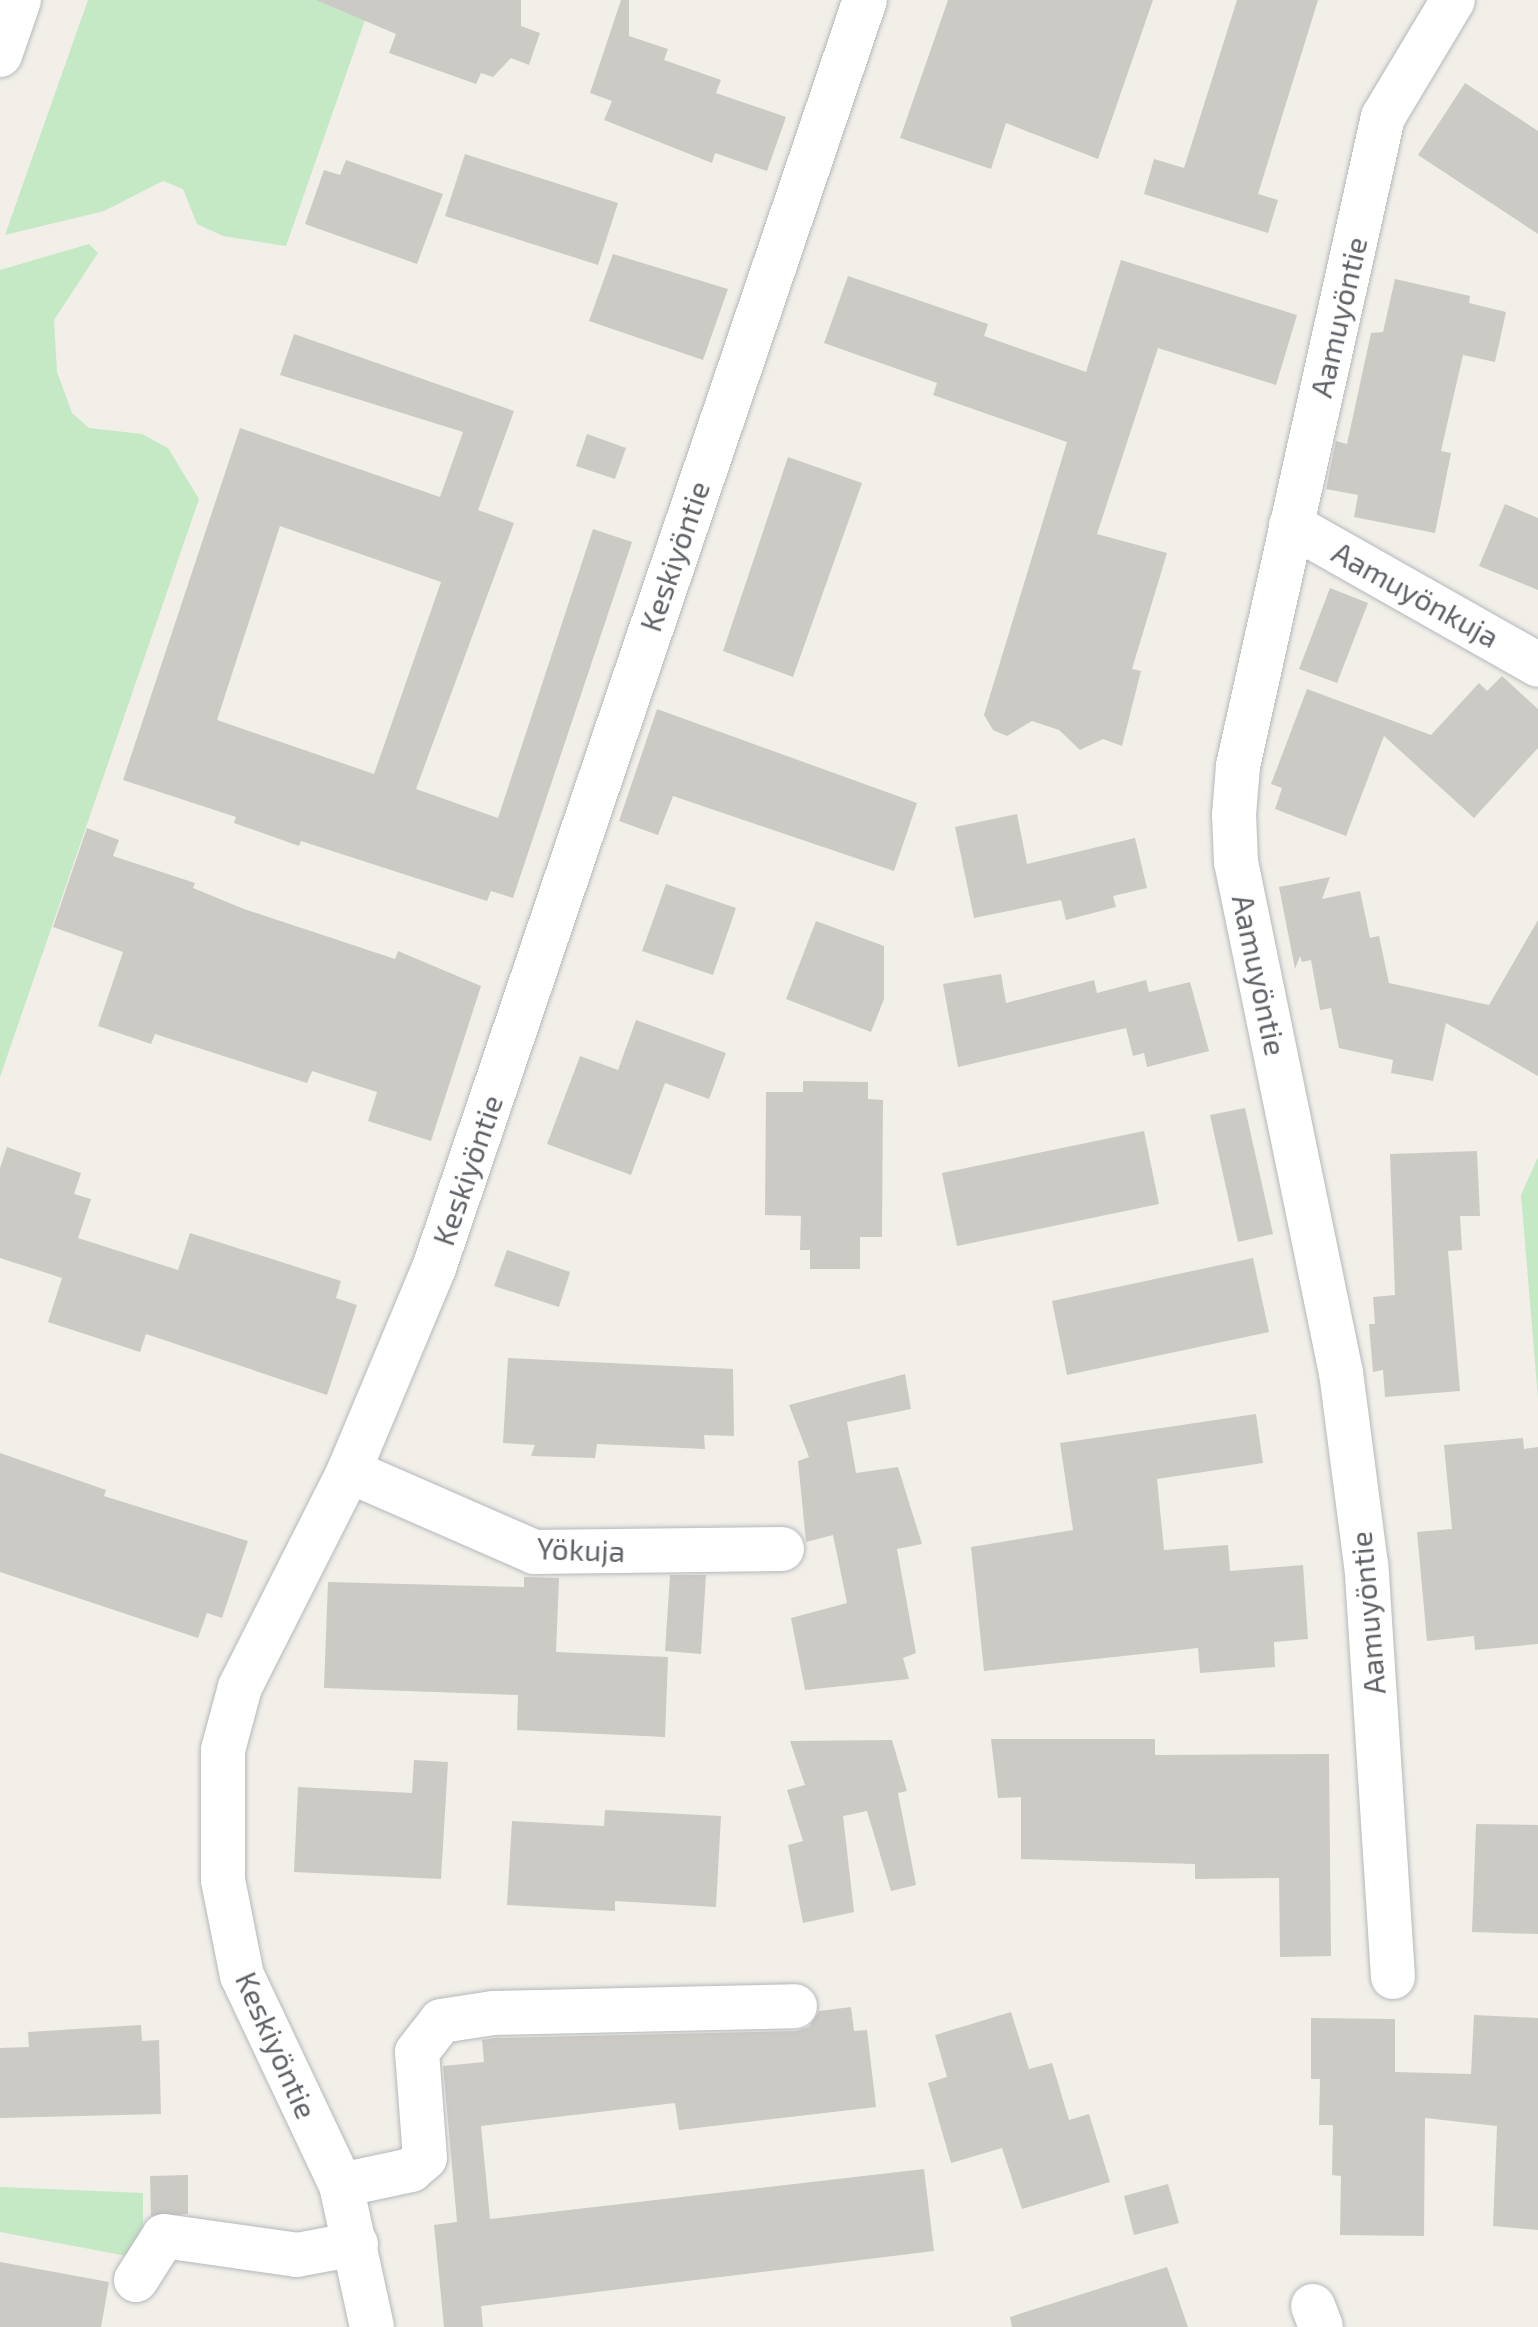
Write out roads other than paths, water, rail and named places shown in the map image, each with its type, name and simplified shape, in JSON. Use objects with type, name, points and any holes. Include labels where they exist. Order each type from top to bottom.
[{"type":"street","points":[[0,55],[19,0]]},
{"type":"street","name":"Keskiyöntie","points":[[372,2327],[341,2185],[242,1976],[223,1880],[220,1805],[223,1750],[240,1687],[349,1471],[434,1268],[865,0]]},
{"type":"street","name":"Aamuyöntie","points":[[1393,1977],[1366,1565],[1341,1373],[1236,862],[1238,766],[1383,117],[1453,0]]},
{"type":"street","name":"Aamuyönkuja","points":[[1291,525],[1538,665]]},
{"type":"street","name":"Yökuja","points":[[349,1471],[534,1552],[782,1549]]},
{"type":"street","points":[[341,2185],[411,2170],[425,2158],[417,2052],[441,2021],[493,2013],[795,2006]]},
{"type":"street","points":[[136,2280],[164,2236],[297,2255],[356,2244]]}]
